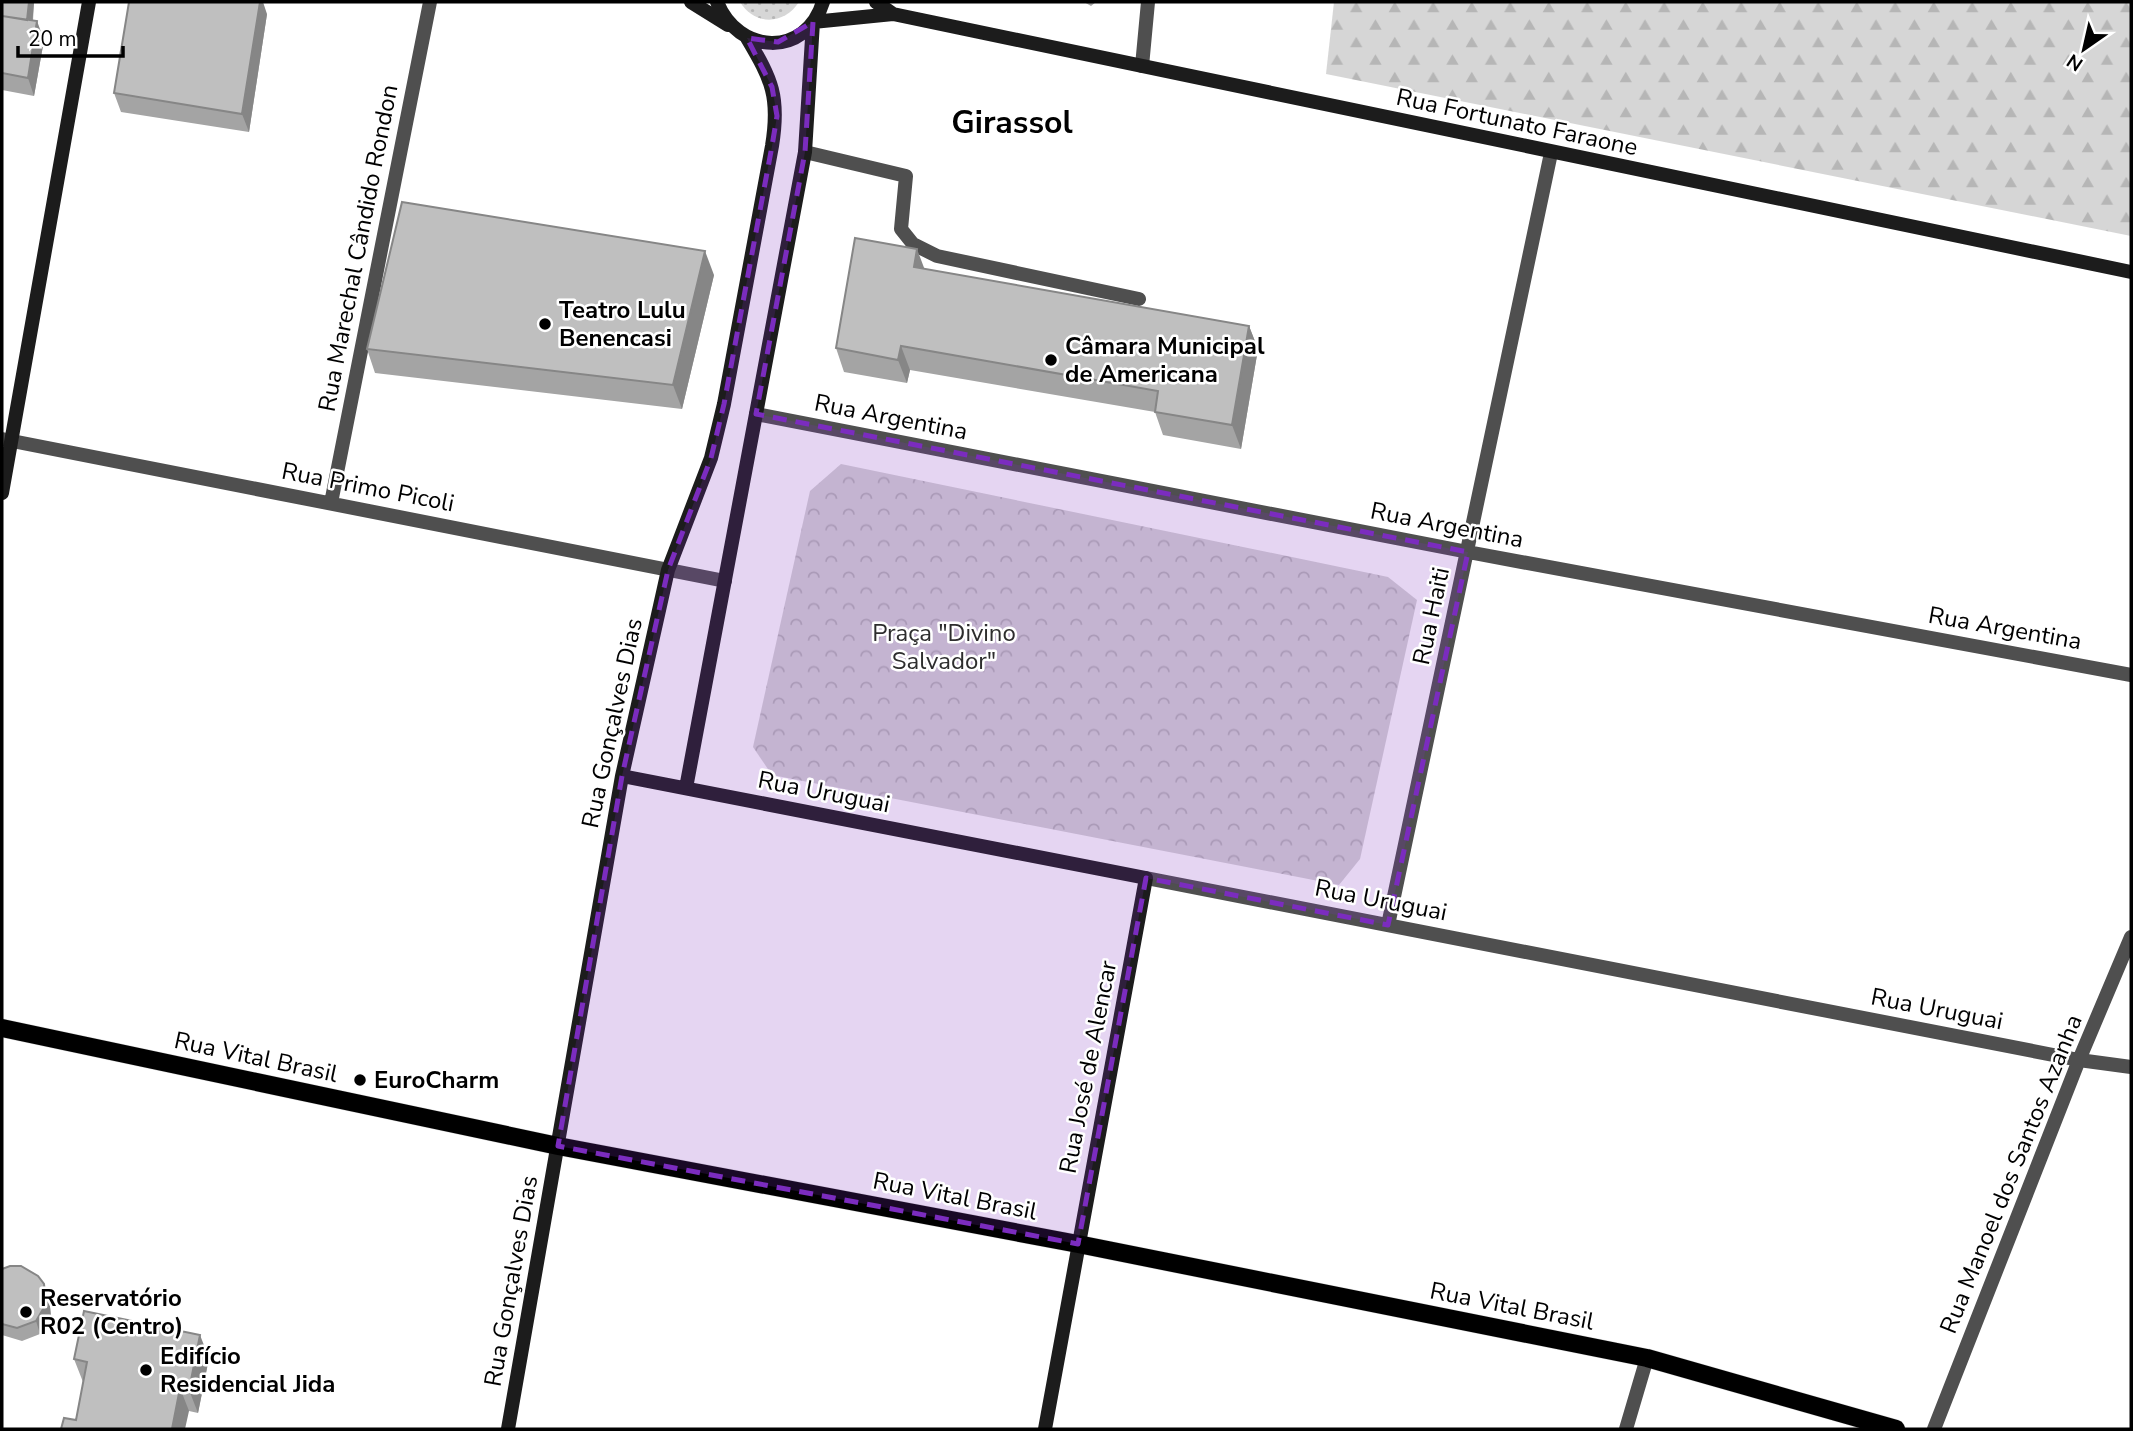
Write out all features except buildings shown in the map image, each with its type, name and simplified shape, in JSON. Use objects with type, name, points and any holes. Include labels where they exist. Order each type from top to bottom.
[{"type":"main road","points":[[2,493],[6,440],[89,2]]},
{"type":"main road","points":[[691,2],[747,38],[764,43],[778,43],[803,32],[813,22],[823,2]]},
{"type":"main road","points":[[718,2],[733,29]]},
{"type":"main road","name":"Rua Fortunato Faraone","points":[[876,2],[893,14]]},
{"type":"main road","name":"Rua Fortunato Faraone","points":[[813,22],[893,14],[2131,272]]},
{"type":"main road","points":[[686,788],[805,152],[813,22]]},
{"type":"main road","name":"Rua Gonçalves Dias","points":[[508,1429],[622,776],[668,570],[711,458],[724,404],[777,116],[772,87],[747,38]]},
{"type":"main road","name":"Rua Uruguai","points":[[622,776],[1146,878]]},
{"type":"main road","name":"Rua José de Alencar","points":[[1045,1429],[1146,878]]},
{"type":"main road","name":"Rua Vital Brasil","points":[[2,1028],[558,1146],[1078,1244],[1647,1358],[1896,1429]]},
{"type":"street","name":"Rua Marechal Cândido Rondon","points":[[331,503],[430,2]]},
{"type":"street","points":[[1142,66],[1148,2]]},
{"type":"street","points":[[805,152],[906,176],[901,229],[913,244],[937,256],[1139,299]]},
{"type":"street","name":"Rua Haiti","points":[[1388,925],[1551,153]]},
{"type":"street","name":"Rua Argentina","points":[[756,414],[1468,552],[2131,675]]},
{"type":"street","name":"Rua Primo Picoli","points":[[6,440],[726,581]]},
{"type":"street","name":"Rua Uruguai","points":[[1146,878],[2079,1060],[2131,1066]]},
{"type":"street","name":"Rua Manoel dos Santos Azanha","points":[[1934,1429],[2079,1060],[2131,937]]},
{"type":"street","points":[[1626,1429],[1647,1358]]},
{"type":"highlighted area","points":[[813,22],[805,152],[756,414],[1468,552],[1388,925],[1146,878],[1078,1244],[558,1146],[622,776],[668,570],[711,458],[724,404],[772,146],[777,116],[772,87],[747,38],[778,42]]},
{"type":"green space","points":[[740,2],[799,2],[786,15],[769,20],[753,15]]},
{"type":"green space","points":[[1334,2],[2131,2],[2131,236],[1326,74]]},
{"type":"green space","name":"Praça \"Divino Salvador\"","points":[[841,464],[1388,577],[1417,600],[1360,859],[1339,885],[772,775],[753,747],[810,491]]},
{"type":"place","name":"Teatro Lulu Benencasi","points":[[545,324]]},
{"type":"place","name":"Câmara Municipal de Americana","points":[[1051,360]]},
{"type":"place","name":"EuroCharm","points":[[360,1080]]},
{"type":"place","name":"Reservatório R02 (Centro)","points":[[26,1312]]},
{"type":"place","name":"Edifício Residencial Jida","points":[[146,1370]]},
{"type":"district","name":"Girassol","points":[[1012,122]]}]
